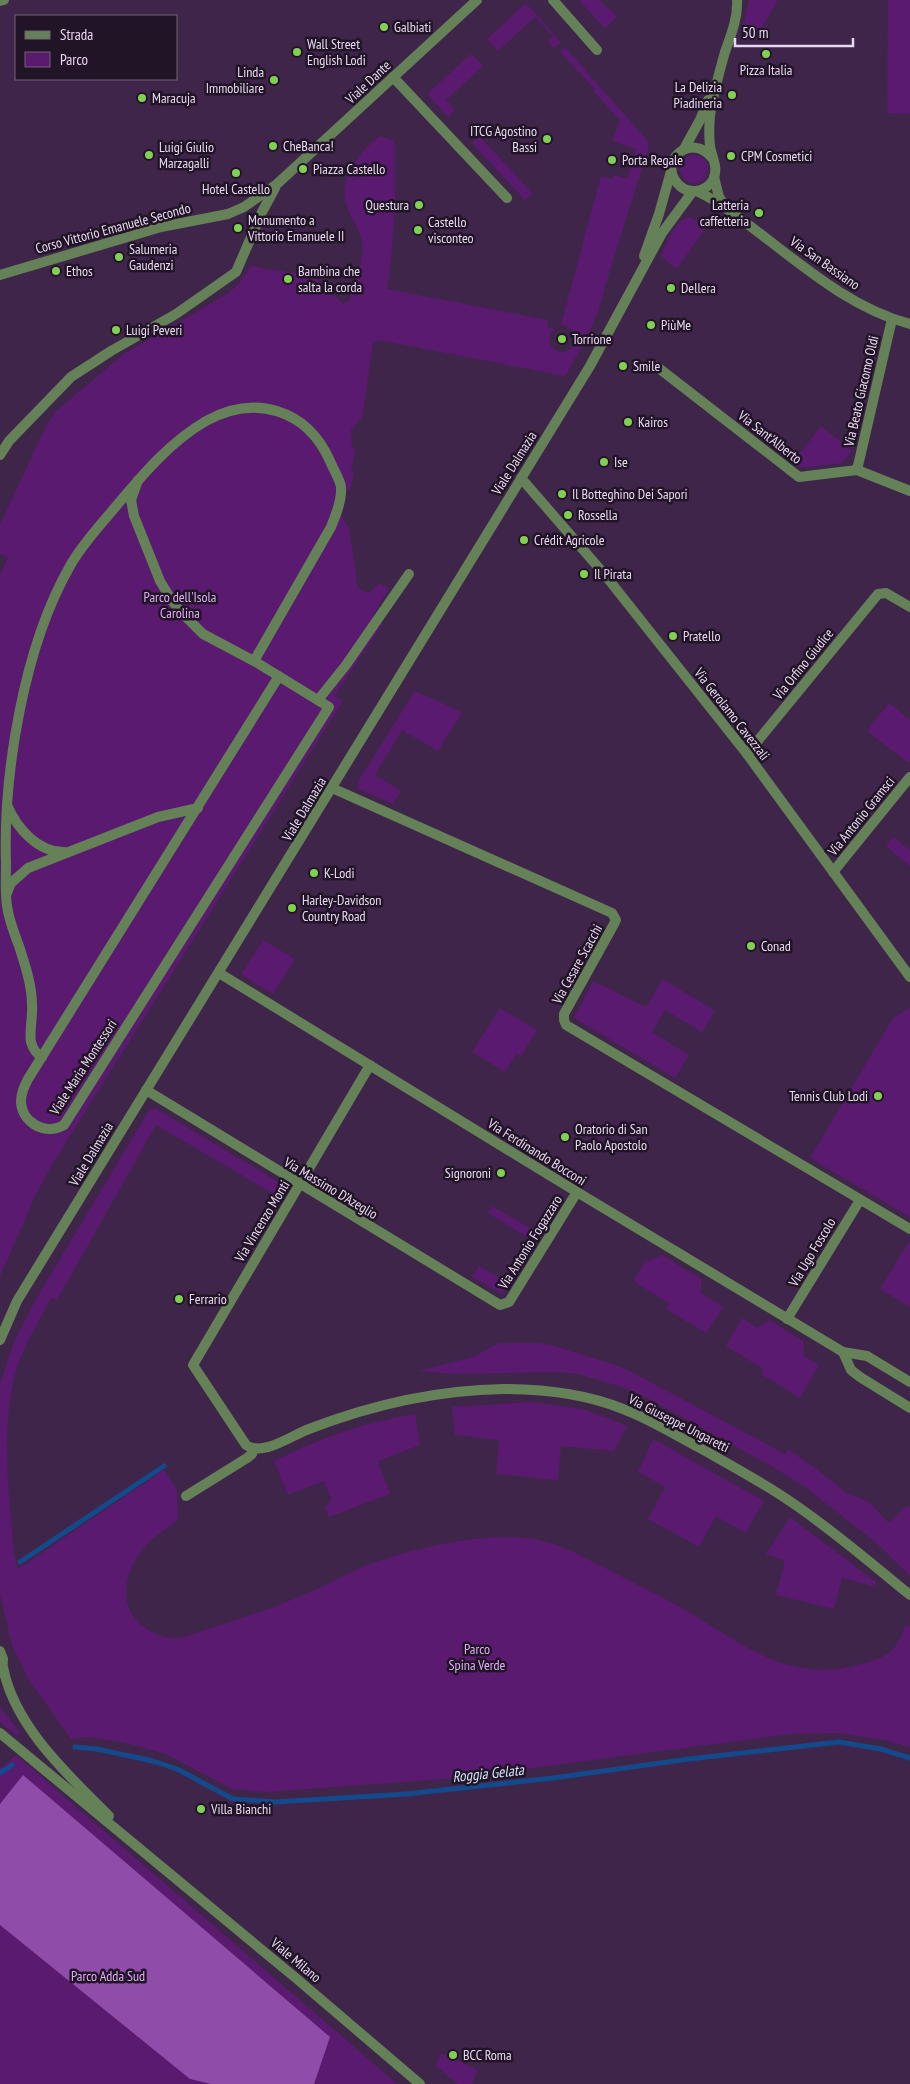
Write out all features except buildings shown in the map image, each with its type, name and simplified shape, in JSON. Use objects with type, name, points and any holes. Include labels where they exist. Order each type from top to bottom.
[{"type":"street","points":[[0,1],[4,0]]},
{"type":"street","name":"Viale Dante","points":[[278,184],[477,0]]},
{"type":"street","points":[[553,0],[597,50]]},
{"type":"street","points":[[718,76],[710,118],[714,177],[707,186],[695,191],[678,185],[672,171],[674,158],[684,149],[700,120],[718,76],[736,20],[737,0]]},
{"type":"street","points":[[393,77],[507,198]]},
{"type":"street","points":[[684,149],[696,147],[708,153],[712,158]]},
{"type":"street","name":"Viale Dalmazia","points":[[630,292],[659,214],[672,171]]},
{"type":"street","name":"Via San Bassiano","points":[[714,177],[719,198],[731,212]]},
{"type":"street","points":[[0,455],[9,441],[71,377],[111,351],[176,314],[236,272],[262,212],[278,184]]},
{"type":"street","name":"Corso Vittorio Emanuele Secondo","points":[[0,275],[161,226],[234,212],[255,201],[278,184]]},
{"type":"street","name":"Viale Dalmazia","points":[[0,1340],[17,1302],[590,366],[670,220],[695,191]]},
{"type":"street","name":"Via San Bassiano","points":[[695,191],[706,195],[731,212],[836,290],[892,319],[910,324]]},
{"type":"street","name":"Via Beato Giacomo Oldi","points":[[858,470],[892,319]]},
{"type":"street","name":"Via Sant'Alberto","points":[[656,366],[799,477],[858,470],[910,491]]},
{"type":"street","points":[[42,1057],[37,1054],[31,1043],[31,991],[10,922],[6,894],[5,828],[11,755],[30,667],[55,598],[69,568],[82,547],[138,480],[182,437],[207,421],[235,409],[257,408],[277,411],[298,421],[314,433],[325,450],[341,486],[339,507],[331,527],[254,661]]},
{"type":"street","name":"Via Gerolamo Cavezzali","points":[[521,478],[605,575],[747,754],[910,977]]},
{"type":"street","points":[[138,480],[132,500],[134,516],[160,581],[172,601],[203,634],[254,661],[318,700],[346,665],[409,574]]},
{"type":"street","name":"Via Orfino Giudice","points":[[747,754],[875,596],[882,593],[890,595],[910,607]]},
{"type":"street","name":"Viale Maria Montessori","points":[[279,676],[24,1087],[21,1103],[23,1112],[30,1120],[48,1130],[57,1129],[64,1125],[329,707],[318,700]]},
{"type":"street","name":"Via Antonio Gramsci","points":[[833,872],[910,777]]},
{"type":"street","name":"Via Cesare Scacchi","points":[[332,788],[612,913],[616,920],[564,1014],[566,1025],[910,1229]]},
{"type":"street","points":[[7,805],[18,825],[39,845],[57,852],[67,852]]},
{"type":"street","points":[[6,894],[18,874],[28,868],[158,817],[198,808]]},
{"type":"street","name":"Via Ferdinando Bocconi","points":[[219,973],[842,1352],[867,1356],[910,1382]]},
{"type":"street","name":"Via Vincenzo Monti","points":[[254,1449],[246,1445],[193,1365],[370,1065]]},
{"type":"street","name":"Via Massimo D’Azeglio","points":[[146,1090],[498,1305],[504,1305]]},
{"type":"street","name":"Via Antonio Fogazzaro","points":[[504,1305],[509,1302],[577,1192]]},
{"type":"street","name":"Via Ugo Foscolo","points":[[787,1319],[860,1200]]},
{"type":"street","name":"Via Ferdinando Bocconi","points":[[842,1352],[847,1364],[856,1374],[910,1408]]},
{"type":"street","name":"Via Giuseppe Ungaretti","points":[[186,1496],[252,1454],[254,1449],[269,1447],[308,1429],[351,1414],[420,1397],[464,1391],[534,1390],[584,1397],[622,1408],[758,1480],[796,1505],[910,1595]]},
{"type":"street","name":"Viale Milano","points":[[0,1651],[9,1692],[37,1739],[74,1781],[152,1859]]},
{"type":"street","points":[[0,1679],[3,1667]]},
{"type":"street","name":"Viale Milano","points":[[0,1733],[420,2084]]},
{"type":"green space","points":[[579,0],[599,0],[617,16],[605,29]]},
{"type":"green space","points":[[749,0],[778,0],[756,37],[742,34]]},
{"type":"green space","points":[[888,0],[910,0],[910,114],[887,113]]},
{"type":"green space","points":[[526,3],[561,42],[554,48],[547,41],[553,36],[535,17],[498,51],[487,39]]},
{"type":"green space","name":"Parco dell'Isola Carolina","points":[[565,47],[647,140],[649,146],[603,296],[590,331],[565,376],[379,340],[373,344],[362,417],[351,430],[352,447],[355,451],[351,470],[354,471],[350,490],[347,490],[342,517],[349,528],[358,588],[368,593],[380,583],[389,588],[373,616],[383,624],[334,696],[343,701],[53,1163],[36,1194],[0,1276],[0,576],[8,557],[0,554],[0,525],[44,430],[55,412],[125,353],[229,293],[252,265],[314,276],[343,304],[349,300],[362,258],[362,244],[357,227],[345,201],[347,179],[356,160],[380,136],[395,141],[392,252],[387,289],[548,320],[547,327],[554,328],[549,336],[551,347],[561,353],[571,349],[575,341],[574,334],[569,328],[561,325],[601,176],[612,179],[614,175],[627,179],[636,149],[612,141],[620,120],[593,91],[595,89],[560,52]]},
{"type":"green space","points":[[471,54],[483,66],[446,100],[455,110],[448,117],[427,94]]},
{"type":"green space","points":[[479,136],[532,193],[525,200],[472,143]]},
{"type":"green space","points":[[694,155],[704,159],[708,169],[704,179],[694,183],[684,179],[680,169],[684,159]]},
{"type":"green space","points":[[690,217],[706,227],[677,269],[661,256],[675,227],[684,219]]},
{"type":"green space","points":[[821,426],[852,451],[842,463],[801,468],[793,462]]},
{"type":"green space","points":[[415,691],[462,712],[438,751],[402,730],[375,775],[401,791],[393,804],[358,789],[357,783]]},
{"type":"green space","points":[[889,703],[910,720],[910,760],[908,763],[867,731]]},
{"type":"green space","points":[[893,837],[910,850],[910,866],[886,846]]},
{"type":"green space","points":[[263,940],[295,959],[273,994],[241,974]]},
{"type":"green space","points":[[663,979],[715,1011],[702,1032],[665,1010],[652,1032],[689,1055],[675,1078],[574,1018],[593,981],[646,1007]]},
{"type":"green space","name":"Tennis Club Lodi","points":[[910,1007],[910,1217],[810,1158],[893,1018]]},
{"type":"green space","points":[[500,1008],[537,1030],[521,1056],[517,1053],[505,1072],[472,1052]]},
{"type":"green space","name":"Parco Spina Verde","points":[[155,1108],[280,1183],[283,1188],[283,1194],[281,1198],[156,1125],[57,1300],[51,1298],[27,1342],[16,1370],[8,1415],[7,1462],[14,1555],[18,1569],[164,1470],[177,1490],[178,1520],[143,1548],[138,1555],[130,1572],[126,1596],[131,1613],[135,1618],[148,1630],[165,1637],[177,1638],[186,1636],[275,1607],[372,1563],[416,1550],[452,1542],[488,1538],[535,1539],[555,1544],[582,1556],[687,1611],[728,1637],[769,1658],[790,1665],[812,1669],[836,1669],[878,1659],[890,1652],[894,1647],[905,1625],[910,1627],[910,1747],[889,1741],[840,1733],[790,1734],[458,1778],[266,1792],[232,1789],[166,1754],[123,1742],[86,1737],[71,1739],[29,1680],[12,1645],[0,1595],[0,1384],[14,1342],[35,1301],[148,1112]]},
{"type":"green space","points":[[492,1206],[540,1234],[535,1242],[488,1213]]},
{"type":"green space","points":[[910,1240],[910,1307],[880,1289]]},
{"type":"green space","points":[[662,1255],[701,1279],[701,1293],[723,1307],[706,1333],[666,1309],[669,1303],[633,1281],[646,1260],[648,1261]]},
{"type":"green space","points":[[479,1266],[509,1284],[503,1294],[472,1277]]},
{"type":"green space","points":[[742,1318],[757,1328],[769,1320],[803,1341],[804,1356],[819,1365],[800,1398],[761,1374],[763,1369],[726,1346]]},
{"type":"green space","points":[[499,1343],[540,1343],[551,1345],[624,1368],[785,1454],[788,1449],[845,1492],[869,1502],[889,1523],[907,1505],[910,1508],[910,1576],[874,1541],[805,1487],[768,1464],[625,1388],[579,1374],[557,1372],[457,1374],[418,1371],[473,1357]]},
{"type":"green space","points":[[534,1402],[586,1410],[627,1426],[614,1451],[561,1446],[558,1480],[496,1474],[499,1440],[455,1435],[452,1407]]},
{"type":"green space","points":[[415,1414],[420,1445],[378,1461],[390,1494],[329,1517],[324,1506],[328,1505],[331,1499],[324,1481],[288,1495],[274,1461],[308,1445],[343,1432],[396,1417]]},
{"type":"green space","points":[[653,1439],[764,1501],[745,1533],[716,1516],[699,1547],[648,1519],[665,1487],[638,1472]]},
{"type":"green space","points":[[790,1517],[876,1582],[873,1586],[842,1578],[834,1609],[776,1595],[785,1560],[766,1554]]},
{"type":"green space","points":[[0,1707],[20,1733],[19,1735],[16,1735],[0,1722]]},
{"type":"green space","name":"Parco Adda Sud","points":[[16,1755],[397,2084],[0,2084],[0,1768]]},
{"type":"green space","name":"Parco Adda Sud","points":[[23,1775],[330,2037],[314,2084],[211,2084],[190,2079],[0,1925],[0,1804]]},
{"type":"green space","points":[[441,2053],[478,2070],[472,2084],[457,2084],[436,2066]]},
{"type":"waterway","points":[[20,1562],[164,1466]]},
{"type":"waterway","name":"Roggia Gelata","points":[[75,1747],[97,1749],[153,1761],[177,1769],[233,1799],[276,1802],[406,1794],[553,1778],[689,1759],[839,1742],[881,1749],[910,1758]]},
{"type":"waterway","name":"Roggia Gelata","points":[[0,1773],[12,1765]]},
{"type":"place","name":"Galbiati","points":[[384,27]]},
{"type":"place","name":"Wall Street English Lodi","points":[[297,52]]},
{"type":"place","name":"Pizza Italia","points":[[766,54]]},
{"type":"place","name":"Linda Immobiliare","points":[[274,80]]},
{"type":"place","name":"La Delizia Piadineria","points":[[732,95]]},
{"type":"place","name":"Maracuja","points":[[142,98]]},
{"type":"place","name":"ITCG Agostino Bassi","points":[[547,139]]},
{"type":"place","name":"CheBanca!","points":[[273,146]]},
{"type":"place","name":"Luigi Giulio Marzagalli","points":[[149,155]]},
{"type":"place","name":"CPM Cosmetici","points":[[731,156]]},
{"type":"place","name":"Porta Regale","points":[[612,160]]},
{"type":"place","name":"Piazza Castello","points":[[303,169]]},
{"type":"place","name":"Hotel Castello","points":[[236,173]]},
{"type":"place","name":"Questura","points":[[419,205]]},
{"type":"place","name":"Latteria caffetteria","points":[[759,213]]},
{"type":"place","name":"Monumento a Vittorio Emanuele II","points":[[238,228]]},
{"type":"place","name":"Castello visconteo","points":[[418,230]]},
{"type":"place","name":"Salumeria Gaudenzi","points":[[119,257]]},
{"type":"place","name":"Ethos","points":[[56,271]]},
{"type":"place","name":"Bambina che salta la corda","points":[[288,279]]},
{"type":"place","name":"Dellera","points":[[671,288]]},
{"type":"place","name":"PiùMe","points":[[651,325]]},
{"type":"place","name":"Luigi Peveri","points":[[116,330]]},
{"type":"place","name":"Torrione","points":[[562,339]]},
{"type":"place","name":"Smile","points":[[623,366]]},
{"type":"place","name":"Kairos","points":[[628,422]]},
{"type":"place","name":"Ise","points":[[604,462]]},
{"type":"place","name":"Il Botteghino Dei Sapori","points":[[562,494]]},
{"type":"place","name":"Rossella","points":[[568,515]]},
{"type":"place","name":"Crédit Agricole","points":[[524,540]]},
{"type":"place","name":"Il Pirata","points":[[584,574]]},
{"type":"place","name":"Pratello","points":[[673,636]]},
{"type":"place","name":"K-Lodi","points":[[314,873]]},
{"type":"place","name":"Harley-Davidson Country Road","points":[[292,908]]},
{"type":"place","name":"Conad","points":[[751,946]]},
{"type":"place","name":"Tennis Club Lodi","points":[[878,1096]]},
{"type":"place","name":"Oratorio di San Paolo Apostolo","points":[[565,1137]]},
{"type":"place","name":"Signoroni","points":[[501,1173]]},
{"type":"place","name":"Ferrario","points":[[179,1299]]},
{"type":"place","name":"Villa Bianchi","points":[[201,1809]]},
{"type":"place","name":"BCC Roma","points":[[453,2055]]}]
